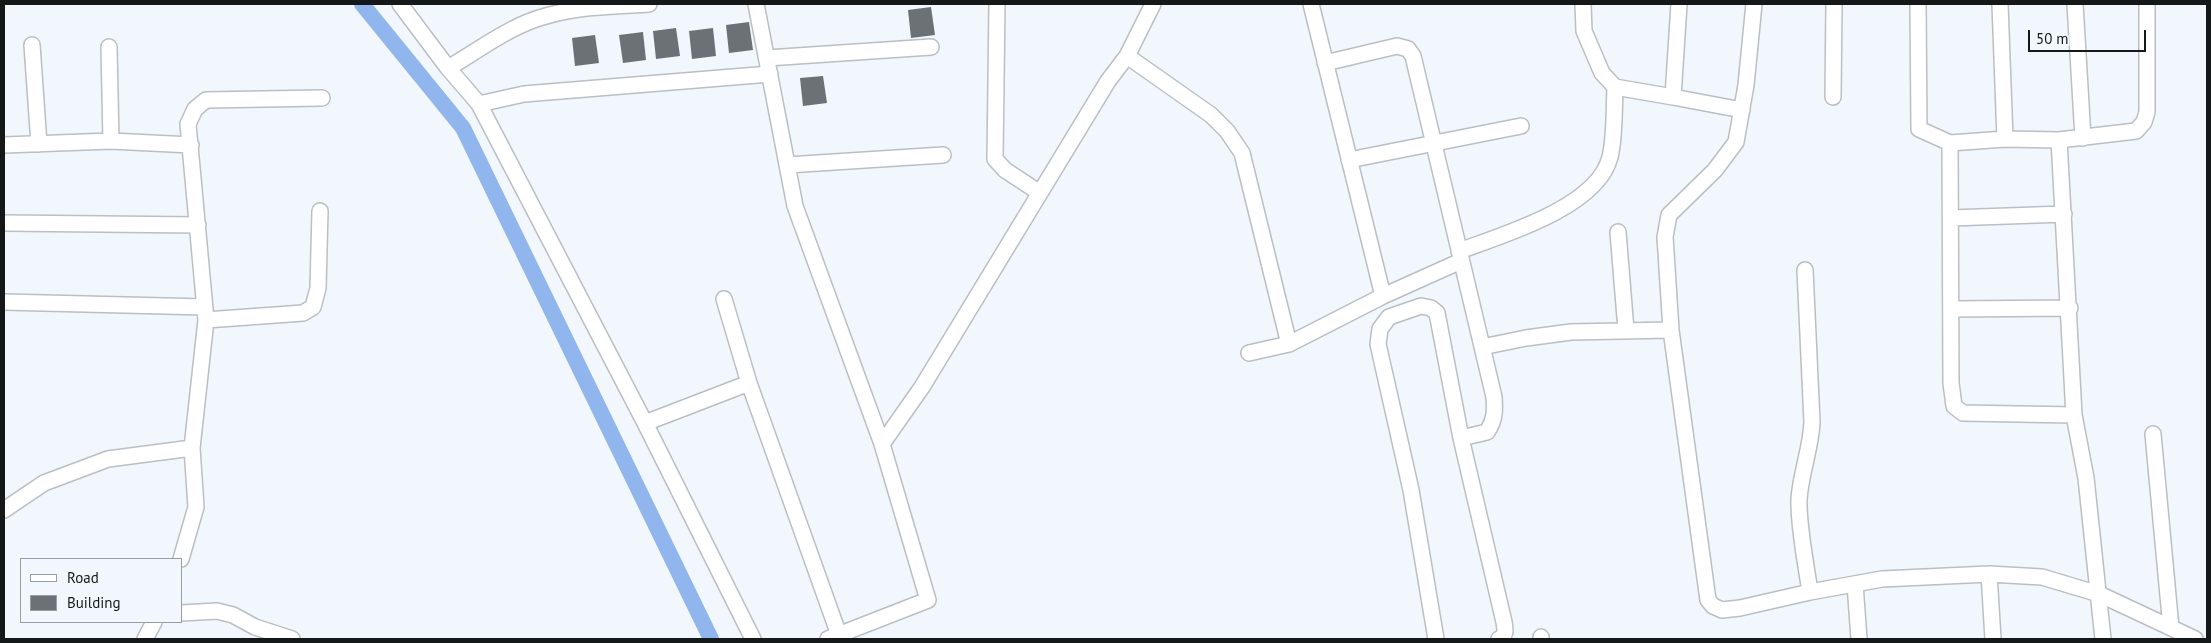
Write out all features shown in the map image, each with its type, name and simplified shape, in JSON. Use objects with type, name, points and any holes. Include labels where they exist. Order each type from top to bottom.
[{"type":"street","points":[[400,4],[448,68],[480,104],[645,423],[753,639]]},
{"type":"street","points":[[448,68],[519,26],[545,16],[580,8],[650,4]]},
{"type":"street","points":[[724,299],[749,382],[834,637],[928,600],[882,444],[794,206],[756,4]]},
{"type":"street","points":[[997,4],[995,159],[1005,170],[1040,193]]},
{"type":"street","points":[[882,444],[922,387],[1108,81],[1127,56],[1153,4]]},
{"type":"street","points":[[1311,4],[1383,296]]},
{"type":"street","points":[[1583,4],[1584,32],[1602,73],[1615,87],[1742,110]]},
{"type":"street","points":[[1673,97],[1678,4]]},
{"type":"street","points":[[1754,4],[1742,110],[1736,142],[1715,170],[1669,214],[1665,237],[1671,330],[1708,600],[1713,606],[1722,610],[1882,579],[1989,574],[2042,577],[2099,594],[2195,639]]},
{"type":"street","points":[[1833,97],[1834,4]]},
{"type":"street","points":[[1918,4],[1919,129],[1950,143],[2005,139],[2059,140],[2136,131],[2144,122],[2147,112],[2147,4]]},
{"type":"street","points":[[2000,4],[2005,139]]},
{"type":"street","points":[[2075,4],[2083,138]]},
{"type":"street","points":[[32,45],[39,144]]},
{"type":"street","points":[[1326,63],[1398,46],[1408,49],[1413,56],[1494,397],[1495,414],[1493,423],[1487,432],[1461,438]]},
{"type":"street","points":[[108,47],[111,141]]},
{"type":"street","points":[[767,58],[931,48]]},
{"type":"street","points":[[1127,56],[1211,115],[1242,152],[1290,344]]},
{"type":"street","points":[[480,104],[524,94],[770,74]]},
{"type":"street","points":[[1248,354],[1290,344],[1460,256],[1572,203],[1600,180],[1610,157],[1615,87]]},
{"type":"street","points":[[181,558],[196,507],[192,448],[206,314],[188,124],[195,109],[206,100],[322,98]]},
{"type":"street","points":[[1349,160],[1521,126]]},
{"type":"street","points":[[2059,140],[2070,308],[2074,415],[2086,478],[2104,639]]},
{"type":"street","points":[[4,146],[111,141],[191,145]]},
{"type":"street","points":[[1950,143],[1952,383],[1954,406],[1963,413],[2074,415]]},
{"type":"street","points":[[787,165],[943,155]]},
{"type":"street","points":[[4,302],[206,314],[303,313],[313,308],[318,288],[320,211]]},
{"type":"street","points":[[1951,218],[2064,214]]},
{"type":"street","points":[[4,223],[198,225]]},
{"type":"street","points":[[1618,232],[1626,330]]},
{"type":"street","points":[[1804,270],[1812,422],[1811,441],[1804,464],[1799,502],[1810,592]]},
{"type":"street","points":[[1436,639],[1411,490],[1378,344],[1380,329],[1389,318],[1421,306],[1431,308],[1437,313],[1461,438],[1504,622],[1505,632],[1503,637],[1499,639]]},
{"type":"street","points":[[1951,309],[2070,308]]},
{"type":"street","points":[[1482,347],[1526,338],[1571,332],[1671,330]]},
{"type":"street","points":[[645,423],[749,382]]},
{"type":"street","points":[[2153,434],[2171,628]]},
{"type":"street","points":[[4,510],[44,483],[108,459],[192,448]]},
{"type":"street","points":[[1989,574],[1993,639]]},
{"type":"street","points":[[1855,584],[1860,639]]},
{"type":"street","points":[[182,613],[217,611],[233,615],[253,633],[292,639]]},
{"type":"street","points":[[146,639],[154,623]]},
{"type":"building","points":[[931,7],[935,35],[911,38],[908,10]]},
{"type":"building","points":[[749,22],[753,50],[729,53],[726,25]]},
{"type":"building","points":[[676,28],[680,56],[656,59],[653,31]]},
{"type":"building","points":[[713,28],[716,56],[692,59],[689,31]]},
{"type":"building","points":[[643,32],[646,60],[623,63],[619,35]]},
{"type":"building","points":[[595,35],[599,63],[575,66],[572,38]]},
{"type":"building","points":[[823,76],[827,103],[803,106],[800,78]]},
{"type":"waterway","points":[[362,4],[463,128],[711,639]]}]
